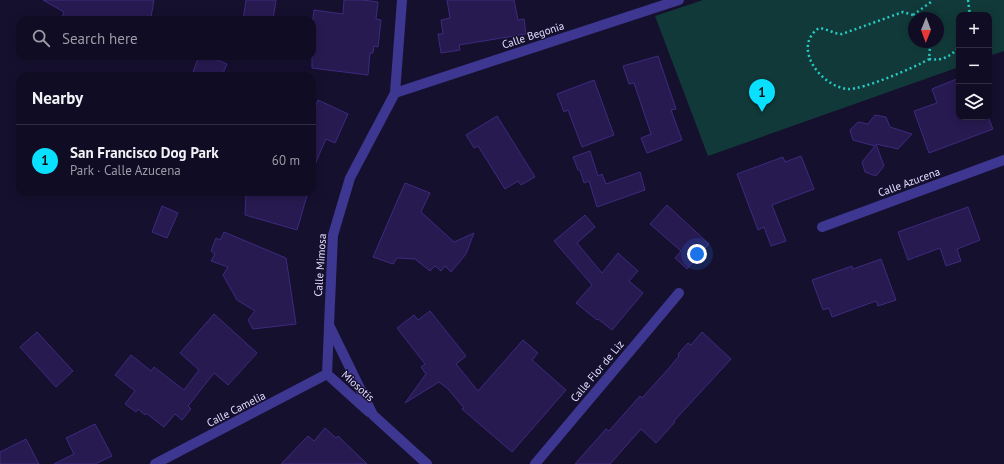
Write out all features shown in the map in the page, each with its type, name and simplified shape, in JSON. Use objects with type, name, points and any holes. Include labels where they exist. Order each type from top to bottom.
[{"type":"street","name":"Calle Mimosa","points":[[402,0],[395,93],[350,178],[333,235],[329,325],[373,415],[427,464]]},
{"type":"street","name":"Calle Begonia","points":[[395,93],[679,0]]},
{"type":"street","name":"Calle Azucena","points":[[822,227],[1004,160]]},
{"type":"street","name":"Calle Flor de Liz","points":[[535,464],[679,293]]},
{"type":"street","points":[[327,374],[329,325]]},
{"type":"street","name":"Miosotis","points":[[327,374],[373,415]]},
{"type":"street","name":"Calle Camelia","points":[[155,464],[327,374]]},
{"type":"path","points":[[917,12],[932,0]]},
{"type":"path","points":[[968,0],[970,12]]},
{"type":"path","points":[[908,14],[903,12],[842,34],[836,34],[826,29],[819,28],[814,31],[808,44],[810,60],[818,72],[829,83],[838,88],[850,89],[867,85],[911,68],[929,59],[938,61],[947,58],[958,48]]},
{"type":"path","points":[[929,59],[930,48]]},
{"type":"green space","points":[[703,0],[1004,0],[1004,51],[992,55],[992,12],[956,12],[956,68],[708,156],[655,16]]},
{"type":"building","points":[[43,0],[154,0],[151,16],[62,16],[64,12]]},
{"type":"building","points":[[246,0],[276,0],[274,16],[244,16]]},
{"type":"building","points":[[344,0],[378,2],[376,19],[381,20],[378,47],[374,46],[373,53],[370,53],[368,75],[312,68],[312,60],[316,60],[316,16],[313,16],[314,10],[343,14]]},
{"type":"building","points":[[447,0],[514,0],[518,20],[524,19],[526,34],[459,45],[460,50],[441,53],[438,34],[443,34],[441,20],[450,18]]},
{"type":"building","points":[[658,56],[676,109],[671,110],[682,140],[647,153],[641,138],[651,134],[634,83],[629,84],[623,66]]},
{"type":"building","points":[[198,60],[217,60],[227,64],[224,72],[193,72]]},
{"type":"building","points":[[956,79],[956,120],[989,120],[993,129],[929,153],[914,111],[937,103],[932,89]]},
{"type":"building","points":[[594,80],[614,135],[582,147],[568,110],[564,112],[557,94]]},
{"type":"building","points":[[318,100],[348,114],[335,143],[326,139],[316,162],[316,105]]},
{"type":"building","points":[[875,115],[886,117],[890,127],[912,134],[898,149],[876,144],[884,166],[876,176],[865,172],[862,162],[875,146],[853,140],[850,130],[858,122],[868,124]]},
{"type":"building","points":[[497,116],[535,177],[521,185],[518,181],[505,189],[478,146],[474,148],[466,135]]},
{"type":"building","points":[[590,151],[598,176],[602,174],[606,184],[640,172],[645,190],[597,207],[589,181],[584,183],[580,170],[578,170],[573,157]]},
{"type":"building","points":[[801,156],[814,189],[772,205],[786,241],[771,246],[764,227],[758,230],[737,174],[783,157],[785,162]]},
{"type":"building","points":[[405,183],[430,193],[421,212],[454,242],[474,233],[466,254],[451,272],[445,266],[441,271],[435,266],[430,271],[415,259],[397,258],[393,264],[373,257]]},
{"type":"building","points":[[246,196],[307,196],[297,230],[245,215]]},
{"type":"building","points":[[667,205],[709,244],[687,269],[675,258],[681,251],[650,224]]},
{"type":"building","points":[[162,206],[178,213],[167,238],[152,232]]},
{"type":"building","points":[[968,207],[980,240],[957,249],[961,261],[946,266],[940,248],[908,260],[898,232]]},
{"type":"building","points":[[585,215],[595,227],[577,243],[602,273],[618,253],[638,271],[629,281],[643,293],[612,330],[576,303],[592,285],[554,241]]},
{"type":"building","points":[[224,232],[286,258],[296,324],[253,329],[248,320],[255,311],[237,300],[223,275],[228,267],[211,261],[215,254],[211,251],[216,238],[220,240]]},
{"type":"building","points":[[881,259],[896,300],[878,306],[876,301],[832,317],[829,308],[823,310],[812,280],[852,266],[853,269]]},
{"type":"building","points":[[430,311],[466,356],[456,364],[478,391],[523,340],[538,353],[532,360],[566,390],[512,452],[462,409],[464,408],[448,389],[439,382],[405,403],[426,374],[421,367],[425,364],[397,328],[414,315],[418,320]]},
{"type":"building","points":[[214,314],[257,353],[228,385],[214,373],[188,406],[191,409],[182,420],[175,414],[164,427],[146,413],[145,415],[138,409],[136,412],[125,404],[135,391],[115,375],[131,355],[151,371],[154,367],[184,390],[199,370],[180,353]]},
{"type":"building","points":[[37,332],[73,371],[56,387],[20,347]]},
{"type":"building","points":[[702,332],[731,359],[674,421],[675,422],[656,443],[641,429],[610,464],[575,464],[606,429],[609,431],[640,396],[642,398],[670,367],[679,356],[678,354],[688,343],[691,345]]},
{"type":"building","points":[[95,424],[112,456],[95,464],[54,464],[74,454],[66,438]]},
{"type":"building","points":[[325,428],[336,438],[338,436],[367,464],[281,464],[308,436],[314,441]]},
{"type":"building","points":[[26,439],[39,464],[0,464],[0,452]]},
{"type":"place","name":"San Francisco Dog Park","points":[[762,112]]}]
